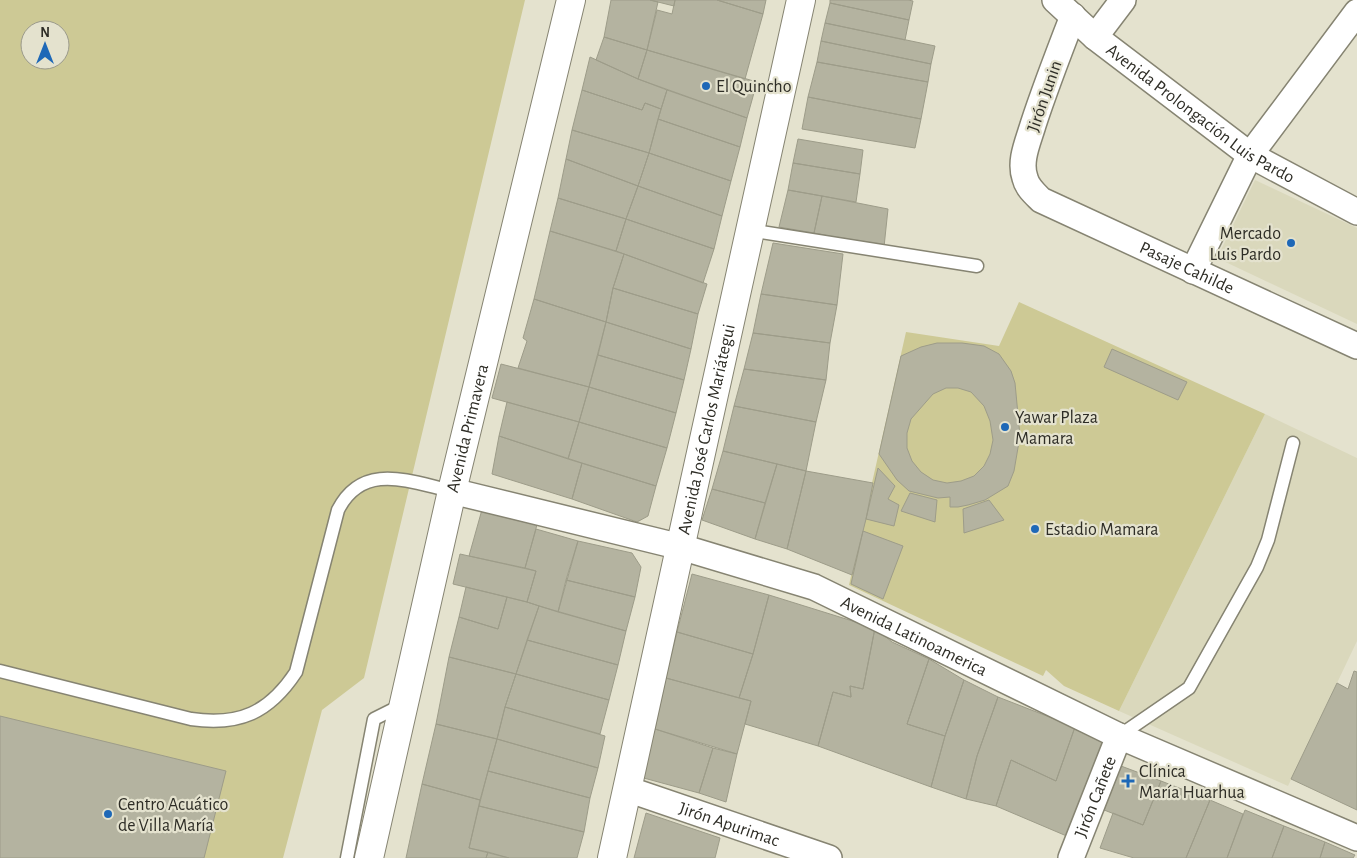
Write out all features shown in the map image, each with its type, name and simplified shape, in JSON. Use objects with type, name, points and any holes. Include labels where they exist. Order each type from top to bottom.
[{"type":"street","name":"Avenida Primavera","points":[[369,858],[452,491],[571,0]]},
{"type":"street","name":"Avenida José Carlos Mariátegui","points":[[612,858],[801,0]]},
{"type":"street","points":[[1095,37],[1123,0]]},
{"type":"street","name":"Avenida Prolongación Luis Pardo","points":[[1064,8],[1095,37],[1250,155],[1357,212]]},
{"type":"street","name":"Jirón Junin","points":[[1024,178],[1023,166],[1028,143],[1044,90],[1064,8]]},
{"type":"street","points":[[1193,271],[1250,155],[1357,12]]},
{"type":"street","name":"Pasaje Cahilde","points":[[1024,178],[1040,200],[1357,346]]},
{"type":"street","name":"Avenida Latinoamerica","points":[[452,491],[681,547],[814,587],[1119,736],[1357,838]]},
{"type":"street","name":"Jirón Cañete","points":[[1071,858],[1119,736]]},
{"type":"street","name":"Jirón Apurimac","points":[[627,789],[829,858]]},
{"type":"lane","points":[[749,230],[977,266]]},
{"type":"lane","points":[[1119,736],[1189,688],[1258,566],[1268,540],[1293,443]]},
{"type":"lane","points":[[0,671],[191,719],[208,722],[226,721],[244,716],[261,709],[274,699],[296,672],[338,510],[349,493],[368,481],[393,478],[452,491]]},
{"type":"lane","points":[[347,858],[374,719],[404,704]]},
{"type":"shaded area","points":[[0,0],[525,0],[364,678],[322,710],[283,858],[0,858]]},
{"type":"shaded area","name":"Mercado Luis Pardo","points":[[1255,180],[1357,228],[1357,324],[1217,258]]},
{"type":"shaded area","name":"Estadio Mamara","points":[[1019,302],[1265,414],[1119,711],[1064,686],[1046,670],[1043,676],[849,585],[906,332],[999,346]]},
{"type":"shaded area","points":[[1265,414],[1357,458],[1357,641],[1288,786],[1119,711]]},
{"type":"building","points":[[611,0],[650,0],[658,2],[647,50],[604,37]]},
{"type":"building","points":[[650,0],[675,0],[674,6]]},
{"type":"building","points":[[675,0],[717,0],[763,14],[745,79],[647,50],[657,10],[672,14]]},
{"type":"building","points":[[717,0],[766,0],[763,14]]},
{"type":"building","points":[[830,0],[913,1],[909,20],[830,3]]},
{"type":"building","points":[[830,3],[909,20],[905,40],[825,23]]},
{"type":"building","points":[[825,23],[935,46],[931,64],[821,41]]},
{"type":"building","points":[[604,37],[647,50],[638,79],[596,60]]},
{"type":"building","points":[[821,41],[931,64],[928,82],[817,62]]},
{"type":"building","name":"El Quincho","points":[[647,50],[757,82],[747,118],[638,79]]},
{"type":"building","points":[[590,57],[667,90],[661,109],[645,103],[642,110],[582,90]]},
{"type":"building","points":[[817,62],[928,82],[921,119],[808,97]]},
{"type":"building","points":[[582,90],[642,110],[645,103],[661,109],[649,153],[572,130]]},
{"type":"building","name":"El Quincho","points":[[667,90],[747,118],[740,147],[658,119]]},
{"type":"building","points":[[808,97],[921,119],[915,148],[802,129]]},
{"type":"building","points":[[658,119],[740,147],[731,181],[649,153]]},
{"type":"building","points":[[572,130],[649,153],[638,186],[566,159]]},
{"type":"building","points":[[798,139],[863,150],[860,174],[793,163]]},
{"type":"building","points":[[649,153],[731,181],[722,216],[638,186]]},
{"type":"building","points":[[566,159],[638,186],[626,219],[558,198]]},
{"type":"building","points":[[793,163],[860,174],[856,202],[788,190]]},
{"type":"building","points":[[638,186],[722,216],[714,249],[626,219]]},
{"type":"building","points":[[788,190],[822,196],[814,233],[779,227]]},
{"type":"building","points":[[822,196],[888,209],[884,247],[814,233]]},
{"type":"building","points":[[558,198],[626,219],[616,251],[550,231]]},
{"type":"building","points":[[626,219],[714,249],[703,283],[616,251]]},
{"type":"building","points":[[550,231],[624,254],[613,288],[606,322],[534,299]]},
{"type":"building","points":[[773,243],[843,254],[837,305],[761,294]]},
{"type":"building","points":[[624,254],[707,284],[698,314],[613,288]]},
{"type":"building","points":[[613,288],[698,314],[691,349],[606,322]]},
{"type":"building","points":[[761,294],[837,305],[830,343],[753,333]]},
{"type":"building","points":[[534,299],[606,322],[589,387],[518,368],[527,341],[523,338]]},
{"type":"building","points":[[606,322],[691,349],[684,380],[598,355]]},
{"type":"building","points":[[753,333],[830,343],[826,380],[744,369]]},
{"type":"building","name":"Yawar Plaza Mamara","points":[[937,343],[962,343],[984,346],[999,354],[1011,371],[1015,383],[1020,436],[1014,471],[1008,486],[985,500],[958,507],[950,507],[950,497],[938,498],[909,491],[897,480],[879,454],[901,356],[921,347]],"holes":[[[946,388],[958,388],[971,392],[984,406],[990,421],[993,440],[990,454],[984,466],[974,476],[961,481],[947,483],[933,480],[921,472],[912,461],[907,448],[907,433],[911,419],[933,394]]]},
{"type":"building","points":[[1112,349],[1187,382],[1178,400],[1104,367]]},
{"type":"building","points":[[598,355],[684,380],[676,413],[589,387]]},
{"type":"building","points":[[501,364],[589,387],[579,422],[492,398]]},
{"type":"building","points":[[744,369],[826,380],[816,422],[734,406]]},
{"type":"building","points":[[589,387],[676,413],[667,448],[579,422]]},
{"type":"building","points":[[507,402],[579,422],[568,459],[499,436]]},
{"type":"building","points":[[734,406],[816,422],[806,471],[723,451]]},
{"type":"building","points":[[579,422],[667,448],[656,486],[568,459]]},
{"type":"building","points":[[499,436],[582,463],[572,499],[492,474]]},
{"type":"building","points":[[723,451],[777,464],[765,503],[712,489]]},
{"type":"building","points":[[582,463],[656,486],[648,516],[637,522],[572,499]]},
{"type":"building","points":[[777,464],[806,471],[787,549],[755,539]]},
{"type":"building","points":[[878,468],[895,486],[888,499],[899,505],[894,526],[866,519]]},
{"type":"building","points":[[806,471],[873,483],[852,575],[787,549]]},
{"type":"building","points":[[712,489],[765,503],[755,539],[702,520]]},
{"type":"building","points":[[910,493],[937,500],[935,522],[901,511]]},
{"type":"building","points":[[989,500],[1004,520],[964,533],[963,509]]},
{"type":"building","points":[[483,506],[538,521],[525,568],[469,556]]},
{"type":"building","points":[[536,529],[578,541],[558,612],[527,602],[536,571],[525,568]]},
{"type":"building","points":[[863,531],[903,546],[883,599],[851,584]]},
{"type":"building","points":[[578,541],[632,553],[641,567],[635,597],[566,580]]},
{"type":"building","points":[[460,554],[536,571],[527,602],[453,584]]},
{"type":"building","points":[[692,574],[769,595],[753,654],[677,632]]},
{"type":"building","points":[[566,580],[635,597],[626,631],[558,612]]},
{"type":"building","points":[[466,587],[507,597],[498,629],[459,617]]},
{"type":"building","points":[[769,595],[875,628],[863,689],[850,686],[851,697],[833,692],[818,746],[745,724],[751,701],[739,698]]},
{"type":"building","points":[[507,597],[539,606],[516,674],[449,657],[459,617],[498,629]]},
{"type":"building","points":[[539,606],[626,631],[618,665],[527,640]]},
{"type":"building","points":[[875,628],[892,642],[929,659],[907,724],[945,736],[931,787],[818,746],[833,692],[851,697],[850,686],[863,689]]},
{"type":"building","points":[[677,632],[753,654],[739,698],[666,678]]},
{"type":"building","points":[[527,640],[618,665],[609,700],[516,674]]},
{"type":"building","points":[[449,657],[516,674],[497,739],[436,724]]},
{"type":"building","points":[[929,659],[964,680],[945,736],[907,724]]},
{"type":"building","points":[[1354,671],[1357,672],[1357,810],[1291,779],[1337,683],[1348,689]]},
{"type":"building","points":[[516,674],[609,700],[600,734],[505,707]]},
{"type":"building","points":[[666,678],[751,701],[737,754],[655,729]]},
{"type":"building","points":[[964,680],[998,697],[977,756],[966,799],[931,787],[945,736]]},
{"type":"building","points":[[998,697],[1075,727],[1056,781],[1011,760],[996,806],[966,799],[977,756]]},
{"type":"building","points":[[505,707],[605,736],[598,768],[497,739]]},
{"type":"building","name":"Centro Acuático de Villa María","points":[[0,716],[226,771],[204,858],[0,858]]},
{"type":"building","points":[[436,724],[497,739],[480,800],[422,784]]},
{"type":"building","points":[[1075,727],[1109,742],[1069,837],[996,806],[1011,760],[1056,781]]},
{"type":"building","points":[[655,729],[713,748],[699,793],[640,777]]},
{"type":"building","points":[[497,739],[598,768],[590,798],[488,771]]},
{"type":"building","points":[[713,748],[737,754],[726,802],[699,793]]},
{"type":"building","points":[[1121,766],[1161,781],[1143,825],[1104,810]]},
{"type":"building","points":[[488,771],[590,798],[584,832],[479,806]]},
{"type":"building","points":[[1161,781],[1210,800],[1186,858],[1134,858],[1100,848],[1113,813],[1143,825]]},
{"type":"building","points":[[422,784],[480,800],[469,848],[488,852],[486,858],[406,858]]},
{"type":"building","points":[[1210,800],[1243,814],[1227,858],[1186,858]]},
{"type":"building","points":[[479,806],[584,832],[577,858],[509,858],[469,848]]},
{"type":"building","points":[[1245,810],[1284,826],[1272,858],[1227,858]]},
{"type":"building","points":[[646,813],[720,838],[715,858],[634,858]]},
{"type":"building","points":[[1284,826],[1325,842],[1320,858],[1272,858]]},
{"type":"building","points":[[1325,842],[1355,855],[1353,858],[1320,858]]},
{"type":"building","points":[[488,852],[509,858],[486,858]]},
{"type":"place","name":"El Quincho","points":[[706,86]]},
{"type":"place","name":"Mercado Luis Pardo","points":[[1291,243]]},
{"type":"place","name":"Yawar Plaza Mamara","points":[[1005,427]]},
{"type":"place","name":"Estadio Mamara","points":[[1035,529]]},
{"type":"place","name":"Clínica María Huarhua","points":[[1128,781]]},
{"type":"place","name":"Centro Acuático de Villa María","points":[[108,814]]}]
